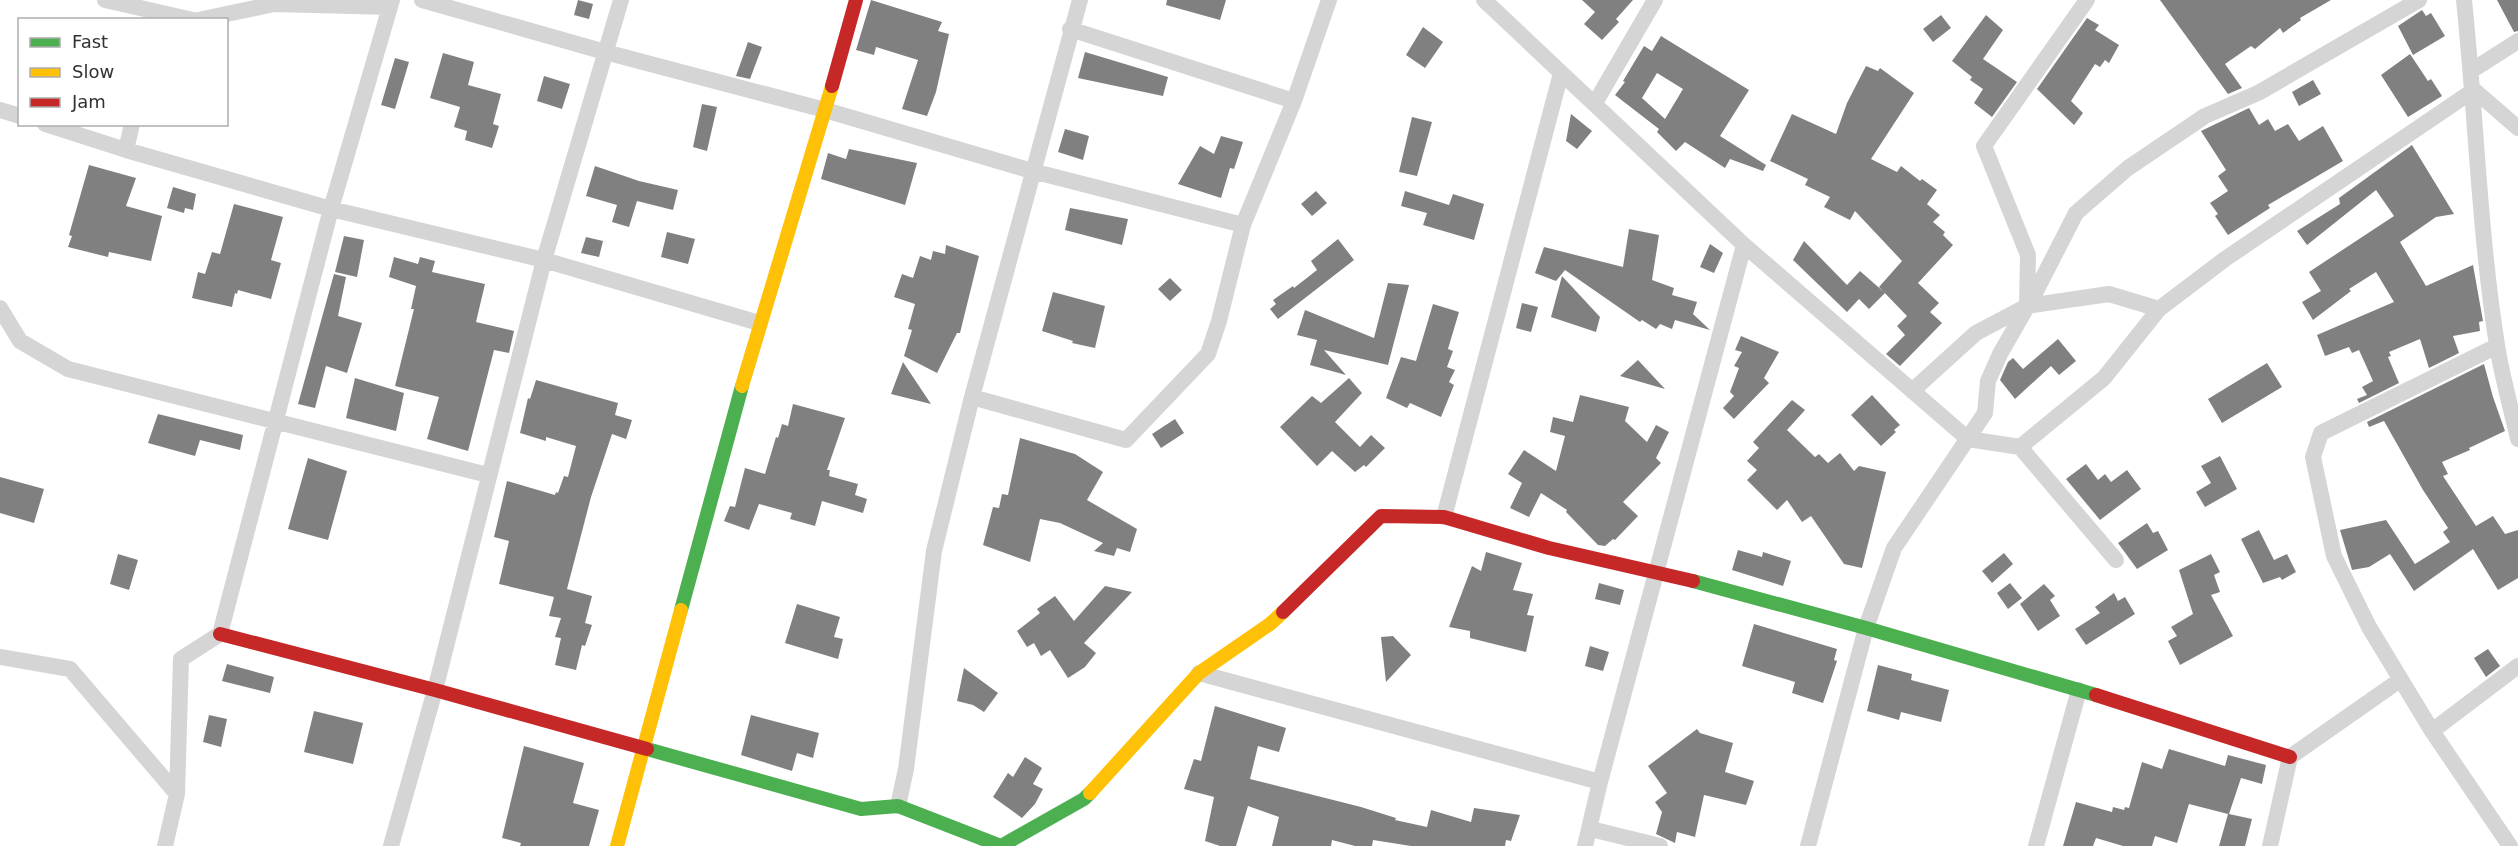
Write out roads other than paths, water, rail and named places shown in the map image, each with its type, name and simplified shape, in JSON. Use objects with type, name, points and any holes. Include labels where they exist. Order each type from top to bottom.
[{"type":"street","points":[[105,0],[185,18]]},
{"type":"street","points":[[422,0],[605,52],[825,110],[1032,171],[1243,225]]},
{"type":"street","points":[[391,846],[435,690],[544,260],[621,0]]},
{"type":"street","points":[[617,846],[759,323],[825,110],[856,0]]},
{"type":"street","points":[[898,806],[906,770],[934,551],[972,397],[1070,29],[1080,0]]},
{"type":"street","points":[[972,397],[1126,440],[1208,354],[1219,321],[1243,225],[1294,101],[1329,0]]},
{"type":"street","points":[[1485,0],[1744,245],[1968,440],[2020,447],[2116,560]]},
{"type":"street","points":[[1595,103],[1655,0]]},
{"type":"street","points":[[2027,306],[2028,255],[1984,146],[2086,0]]},
{"type":"street","points":[[1808,846],[1866,628],[1894,548],[1985,413],[1988,381],[2000,354],[2076,213],[2128,168],[2205,116],[2258,93],[2419,0]]},
{"type":"street","points":[[2464,0],[2474,90],[2483,219],[2497,346],[2511,372],[2518,439]]},
{"type":"street","points":[[165,846],[177,794],[181,659],[220,634],[331,209],[391,3],[274,4],[208,18]]},
{"type":"street","points":[[1070,29],[1294,101]]},
{"type":"street","points":[[2472,71],[2518,41]]},
{"type":"street","points":[[1444,517],[1562,73]]},
{"type":"street","points":[[2474,90],[2518,128]]},
{"type":"street","points":[[2020,447],[2104,378],[2159,309],[2225,258],[2474,90]]},
{"type":"street","points":[[0,110],[18,115]]},
{"type":"street","points":[[51,126],[331,209],[544,260],[759,323]]},
{"type":"street","points":[[126,150],[132,126]]},
{"type":"street","points":[[1585,846],[1600,782],[1744,245]]},
{"type":"street","points":[[1912,391],[1976,333],[2027,306],[2109,294],[2159,309]]},
{"type":"street","points":[[0,308],[20,341],[68,369],[488,475]]},
{"type":"street","points":[[2497,346],[2326,430],[2321,433],[2313,456],[2334,556],[2369,627],[2432,731],[2510,846]]},
{"type":"street","points":[[220,634],[435,690],[861,808],[898,806],[1002,846],[1084,799],[1199,673],[1270,624],[1381,516],[1444,517],[1549,548],[1657,571],[1866,628],[2079,690],[2290,757]]},
{"type":"street","points":[[0,657],[70,669],[177,794]]},
{"type":"street","points":[[2432,731],[2518,666]]},
{"type":"street","points":[[1199,673],[1600,782]]},
{"type":"street","points":[[2270,846],[2290,757],[2400,680]]},
{"type":"street","points":[[2036,846],[2079,690]]},
{"type":"street","points":[[1590,829],[1660,846]]}]
